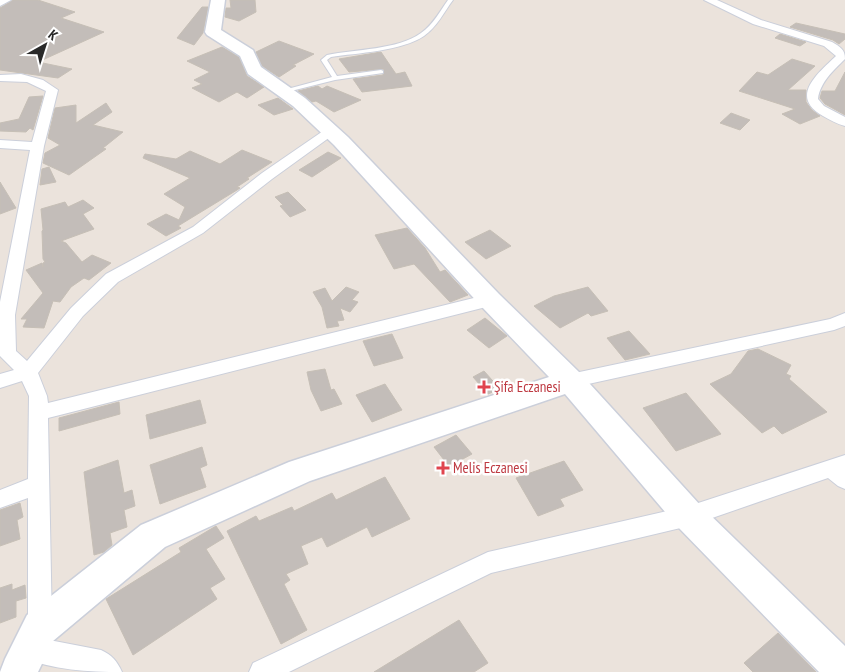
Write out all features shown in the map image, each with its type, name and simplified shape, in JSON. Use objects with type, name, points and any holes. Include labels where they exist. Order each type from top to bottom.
[{"type":"street","points":[[0,3],[6,0]]},
{"type":"street","points":[[218,0],[213,32],[247,53],[254,70],[299,102],[331,132],[570,382],[689,516],[845,672]]},
{"type":"street","points":[[709,0],[757,22],[828,44],[838,50],[842,56],[814,87],[812,100],[818,108],[845,122]]},
{"type":"street","points":[[0,78],[16,77],[39,80],[52,90],[37,146],[6,315],[7,353],[28,372],[38,396],[38,486],[29,649]]},
{"type":"street","points":[[0,381],[28,372],[78,312],[112,278],[198,230],[267,176],[331,132]]},
{"type":"street","points":[[0,144],[37,146]]},
{"type":"street","points":[[38,413],[490,300]]},
{"type":"street","points":[[29,649],[153,536],[300,471],[570,382],[841,325]]},
{"type":"street","points":[[262,672],[488,563],[689,516],[840,471]]},
{"type":"street","points":[[0,498],[38,486]]},
{"type":"street","points":[[29,649],[101,663],[109,672]]},
{"type":"lane","points":[[335,78],[324,60],[329,56],[391,45],[418,38],[435,22],[451,0]]},
{"type":"lane","points":[[283,91],[335,78],[381,72]]},
{"type":"building","points":[[13,0],[38,0],[75,12],[61,18],[104,32],[38,62],[72,69],[58,78],[0,70],[0,8]]},
{"type":"building","points":[[230,0],[255,0],[256,12],[239,21],[225,17],[226,8],[231,8]]},
{"type":"building","points":[[202,7],[208,7],[203,33],[194,45],[177,38]]},
{"type":"building","points":[[796,23],[845,34],[845,39],[839,44],[833,40],[790,27]]},
{"type":"building","points":[[780,34],[806,42],[800,46],[775,38]]},
{"type":"building","points":[[279,41],[314,54],[293,65],[296,66],[279,77],[262,66],[256,52]]},
{"type":"building","points":[[222,47],[239,57],[247,76],[264,87],[247,98],[237,92],[219,102],[192,88],[202,84],[194,80],[210,72],[187,61]]},
{"type":"building","points":[[381,52],[396,74],[405,72],[412,86],[362,92],[353,79],[383,75],[384,69],[349,72],[339,59]]},
{"type":"building","points":[[792,59],[815,66],[788,90],[806,90],[806,102],[820,116],[800,124],[782,114],[795,109],[739,91],[757,72],[768,75]]},
{"type":"building","points":[[845,72],[845,115],[825,104],[820,98],[822,91],[835,91]]},
{"type":"building","points":[[318,86],[322,89],[327,86],[361,100],[334,112],[316,101],[312,102],[298,91]]},
{"type":"building","points":[[43,96],[33,130],[30,128],[26,132],[0,131],[0,123],[19,119],[29,97]]},
{"type":"building","points":[[278,98],[293,109],[274,115],[258,105]]},
{"type":"building","points":[[106,103],[112,112],[93,125],[123,132],[103,148],[106,149],[69,175],[43,163],[45,153],[60,145],[48,138],[55,108],[76,105],[76,123]]},
{"type":"building","points":[[731,113],[750,120],[740,130],[720,123]]},
{"type":"building","points":[[242,150],[272,162],[247,178],[249,179],[237,187],[240,188],[178,226],[181,228],[166,236],[147,224],[166,214],[179,220],[185,207],[164,194],[190,178],[143,158],[145,154],[176,159],[190,151],[220,164]]},
{"type":"building","points":[[328,152],[341,158],[312,177],[299,170]]},
{"type":"building","points":[[49,167],[56,182],[40,185],[42,169]]},
{"type":"building","points":[[0,182],[16,208],[0,214]]},
{"type":"building","points":[[288,192],[306,210],[290,217],[280,206],[283,205],[275,197]]},
{"type":"building","points":[[83,200],[94,208],[83,214],[94,229],[61,241],[66,243],[82,262],[92,255],[111,263],[89,280],[84,278],[71,287],[60,302],[53,301],[44,328],[23,327],[27,319],[21,319],[43,293],[26,270],[42,263],[43,267],[45,262],[43,259],[41,209],[65,202],[68,207]]},
{"type":"building","points":[[407,228],[425,248],[440,272],[445,270],[468,295],[450,302],[414,264],[394,269],[375,235]]},
{"type":"building","points":[[490,230],[511,246],[486,259],[465,242]]},
{"type":"building","points":[[346,287],[359,292],[352,300],[358,302],[350,312],[340,308],[344,320],[337,321],[339,326],[327,328],[322,307],[313,292],[325,288],[332,301]]},
{"type":"building","points":[[588,287],[608,311],[591,316],[588,313],[560,328],[534,306],[554,296]]},
{"type":"building","points":[[485,318],[507,336],[489,348],[467,330]]},
{"type":"building","points":[[629,331],[650,354],[625,360],[607,338]]},
{"type":"building","points":[[392,334],[403,358],[374,366],[363,341]]},
{"type":"building","points":[[758,349],[791,365],[786,374],[791,376],[789,379],[827,412],[782,434],[774,426],[762,433],[710,384],[731,374],[748,351]]},
{"type":"building","points":[[325,369],[331,390],[334,389],[342,404],[321,411],[311,390],[307,372]]},
{"type":"building","points":[[484,371],[500,389],[488,394],[473,377]]},
{"type":"building","points":[[385,384],[402,410],[372,422],[356,395]]},
{"type":"building","points":[[686,393],[721,434],[676,451],[643,408]]},
{"type":"building","points":[[200,400],[206,423],[150,439],[146,415]]},
{"type":"building","points":[[119,402],[120,414],[59,431],[59,418]]},
{"type":"building","points":[[456,435],[472,454],[461,460],[463,463],[451,469],[434,447]]},
{"type":"building","points":[[202,447],[207,465],[200,468],[206,487],[160,504],[150,465]]},
{"type":"building","points":[[118,460],[124,493],[132,490],[135,506],[124,510],[127,527],[110,533],[112,545],[104,552],[94,555],[84,472]]},
{"type":"building","points":[[564,461],[583,490],[560,499],[564,506],[538,516],[516,478]]},
{"type":"building","points":[[385,477],[410,519],[372,537],[367,527],[327,547],[322,537],[301,546],[308,564],[286,574],[290,580],[284,584],[307,630],[281,644],[227,531],[256,516],[259,521],[292,507],[294,511],[332,493],[336,500]]},
{"type":"building","points":[[20,503],[23,517],[17,520],[20,539],[0,546],[0,510]]},
{"type":"building","points":[[216,526],[224,538],[206,549],[225,579],[210,588],[217,599],[133,655],[106,599],[181,552],[179,548]]},
{"type":"building","points":[[12,584],[12,590],[25,585],[26,598],[16,601],[16,617],[0,623],[0,588]]},
{"type":"building","points":[[459,620],[488,663],[474,672],[374,672]]},
{"type":"building","points":[[778,633],[816,672],[753,672],[744,663]]},
{"type":"place","name":"Şifa Eczanesi","points":[[484,387]]},
{"type":"place","name":"Melis Eczanesi","points":[[443,468]]}]
